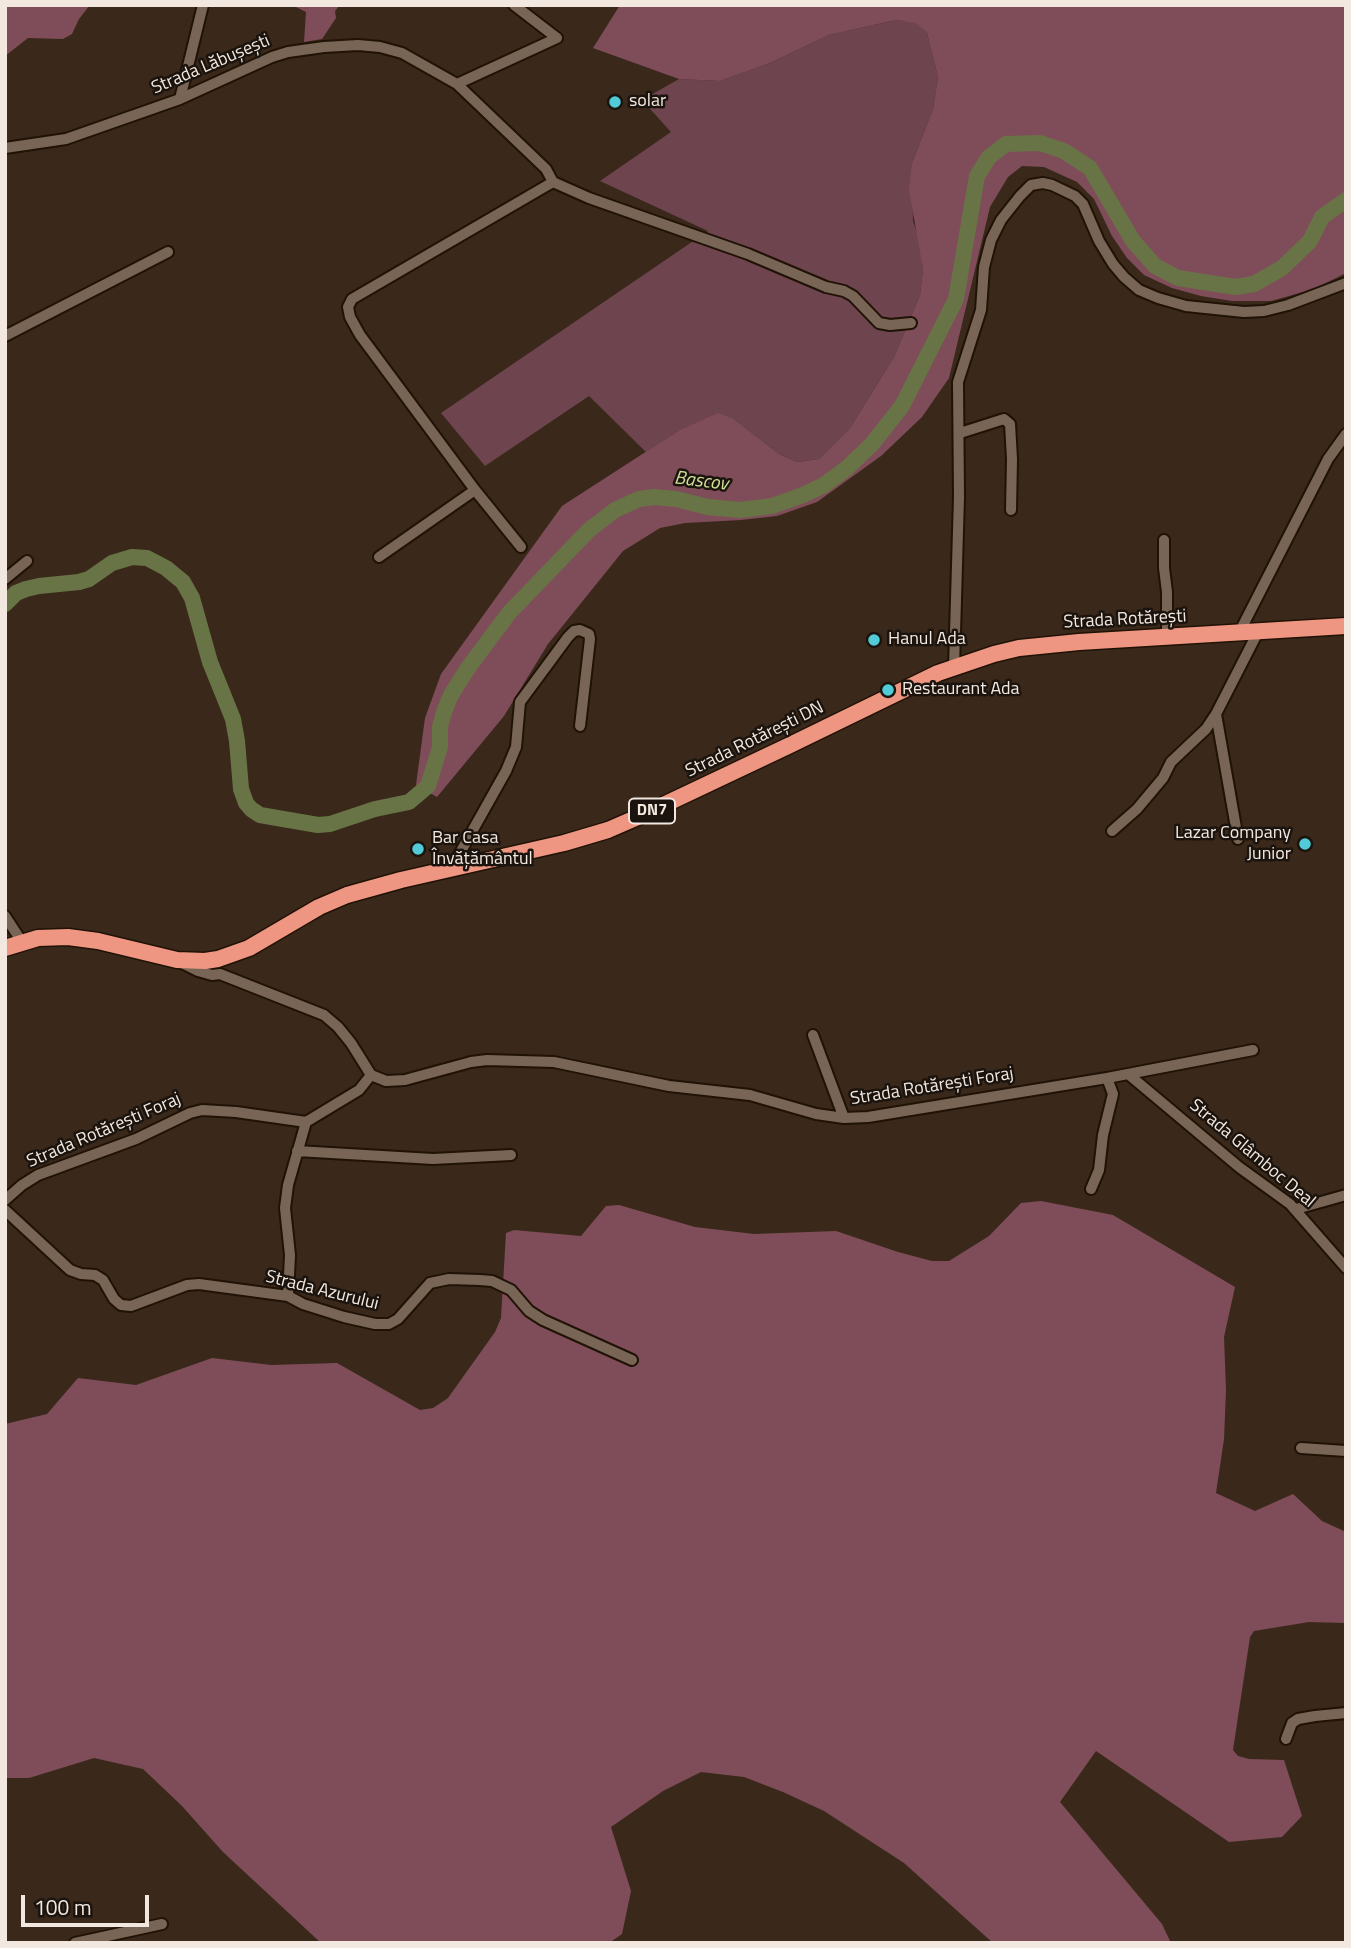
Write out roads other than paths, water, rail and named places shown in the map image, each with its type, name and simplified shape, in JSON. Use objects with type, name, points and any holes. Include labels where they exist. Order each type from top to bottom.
[{"type":"highway","name":"Strada Rotărești","points":[[912,685],[954,667],[1019,648],[1346,626]]},
{"type":"highway","name":"Strada Rotărești DN","points":[[5,948],[38,938],[55,937],[82,938],[177,960],[205,961],[231,956],[347,895],[608,830],[912,685]]},
{"type":"street","points":[[180,99],[203,5]]},
{"type":"street","points":[[457,84],[557,38],[514,5]]},
{"type":"street","name":"Strada Lăbușești","points":[[5,148],[66,139],[180,99],[288,52],[324,47],[380,47],[402,52],[457,84],[546,169],[553,182]]},
{"type":"street","points":[[521,547],[360,335],[350,317],[348,307],[352,299],[553,182],[589,198],[844,291],[853,296],[879,323],[890,326],[911,323]]},
{"type":"street","points":[[954,667],[960,433],[958,382],[981,310],[984,267],[991,240],[1001,220],[1031,185],[1052,185],[1074,196],[1083,204],[1099,241],[1113,264],[1139,289],[1158,298],[1186,306],[1244,312],[1288,305],[1346,283]]},
{"type":"street","points":[[5,336],[168,252]]},
{"type":"street","points":[[960,433],[1004,419],[1010,424],[1011,510]]},
{"type":"street","points":[[1239,633],[1328,458],[1346,434]]},
{"type":"street","points":[[379,557],[475,489]]},
{"type":"street","points":[[1164,540],[1167,637]]},
{"type":"street","points":[[5,579],[27,561]]},
{"type":"street","points":[[450,870],[506,771],[516,747],[520,702],[568,636],[580,630],[589,634],[590,639],[580,726]]},
{"type":"street","points":[[1112,831],[1137,809],[1163,778],[1171,762],[1206,729],[1258,632]]},
{"type":"street","points":[[1216,714],[1238,839]]},
{"type":"street","points":[[5,916],[22,942]]},
{"type":"street","points":[[220,974],[231,956]]},
{"type":"street","points":[[177,960],[198,971],[220,974],[324,1015],[338,1027],[370,1074],[359,1090],[306,1122],[288,1185],[285,1208],[290,1255],[288,1296]]},
{"type":"street","points":[[813,1035],[844,1118]]},
{"type":"street","name":"Strada Rotărești Foraj","points":[[370,1074],[386,1081],[396,1081],[487,1060],[554,1062],[668,1086],[750,1095],[816,1114],[844,1118],[868,1117],[1128,1074],[1253,1050]]},
{"type":"street","name":"Strada Glâmboc Deal","points":[[1128,1074],[1240,1167],[1296,1209],[1346,1268]]},
{"type":"street","points":[[1091,1189],[1099,1170],[1103,1135],[1113,1094],[1107,1077]]},
{"type":"street","name":"Strada Rotărești Foraj","points":[[5,1200],[38,1175],[136,1139],[190,1112],[236,1112],[306,1122]]},
{"type":"street","points":[[297,1151],[433,1159],[511,1155]]},
{"type":"street","points":[[1296,1209],[1346,1195]]},
{"type":"street","name":"Strada Azurului","points":[[5,1210],[70,1270],[95,1275],[103,1280],[114,1299],[121,1305],[131,1306],[187,1285],[199,1284],[288,1296],[303,1304],[344,1317],[389,1324],[398,1318],[430,1283],[449,1279],[492,1282],[511,1290],[529,1311],[543,1320],[632,1360]]},
{"type":"street","points":[[1301,1448],[1346,1451]]},
{"type":"street","points":[[1286,1739],[1292,1723],[1298,1719],[1346,1713]]},
{"type":"street","points":[[75,1943],[162,1924]]},
{"type":"waterway","name":"Bascov","points":[[5,604],[16,593],[26,589],[79,582],[89,579],[112,563],[132,557],[147,558],[166,568],[183,582],[192,598],[210,662],[233,719],[241,789],[251,809],[260,815],[318,825],[409,802],[428,786],[440,747],[440,727],[444,712],[468,668],[509,613],[589,530],[615,510],[639,499],[654,497],[740,510],[772,506],[824,485],[872,444],[902,406],[956,299],[977,176],[989,157],[1006,144],[1040,143],[1064,151],[1090,168],[1133,241],[1155,266],[1178,278],[1236,287],[1254,284],[1282,268],[1310,241],[1322,217],[1346,200]]},
{"type":"place","name":"solar","points":[[615,102]]},
{"type":"place","name":"Hanul Ada","points":[[874,640]]},
{"type":"place","name":"Restaurant Ada","points":[[888,690]]},
{"type":"place","name":"Lazar Company Junior","points":[[1305,844]]},
{"type":"place","name":"Bar Casa Învățământul","points":[[418,849]]}]
